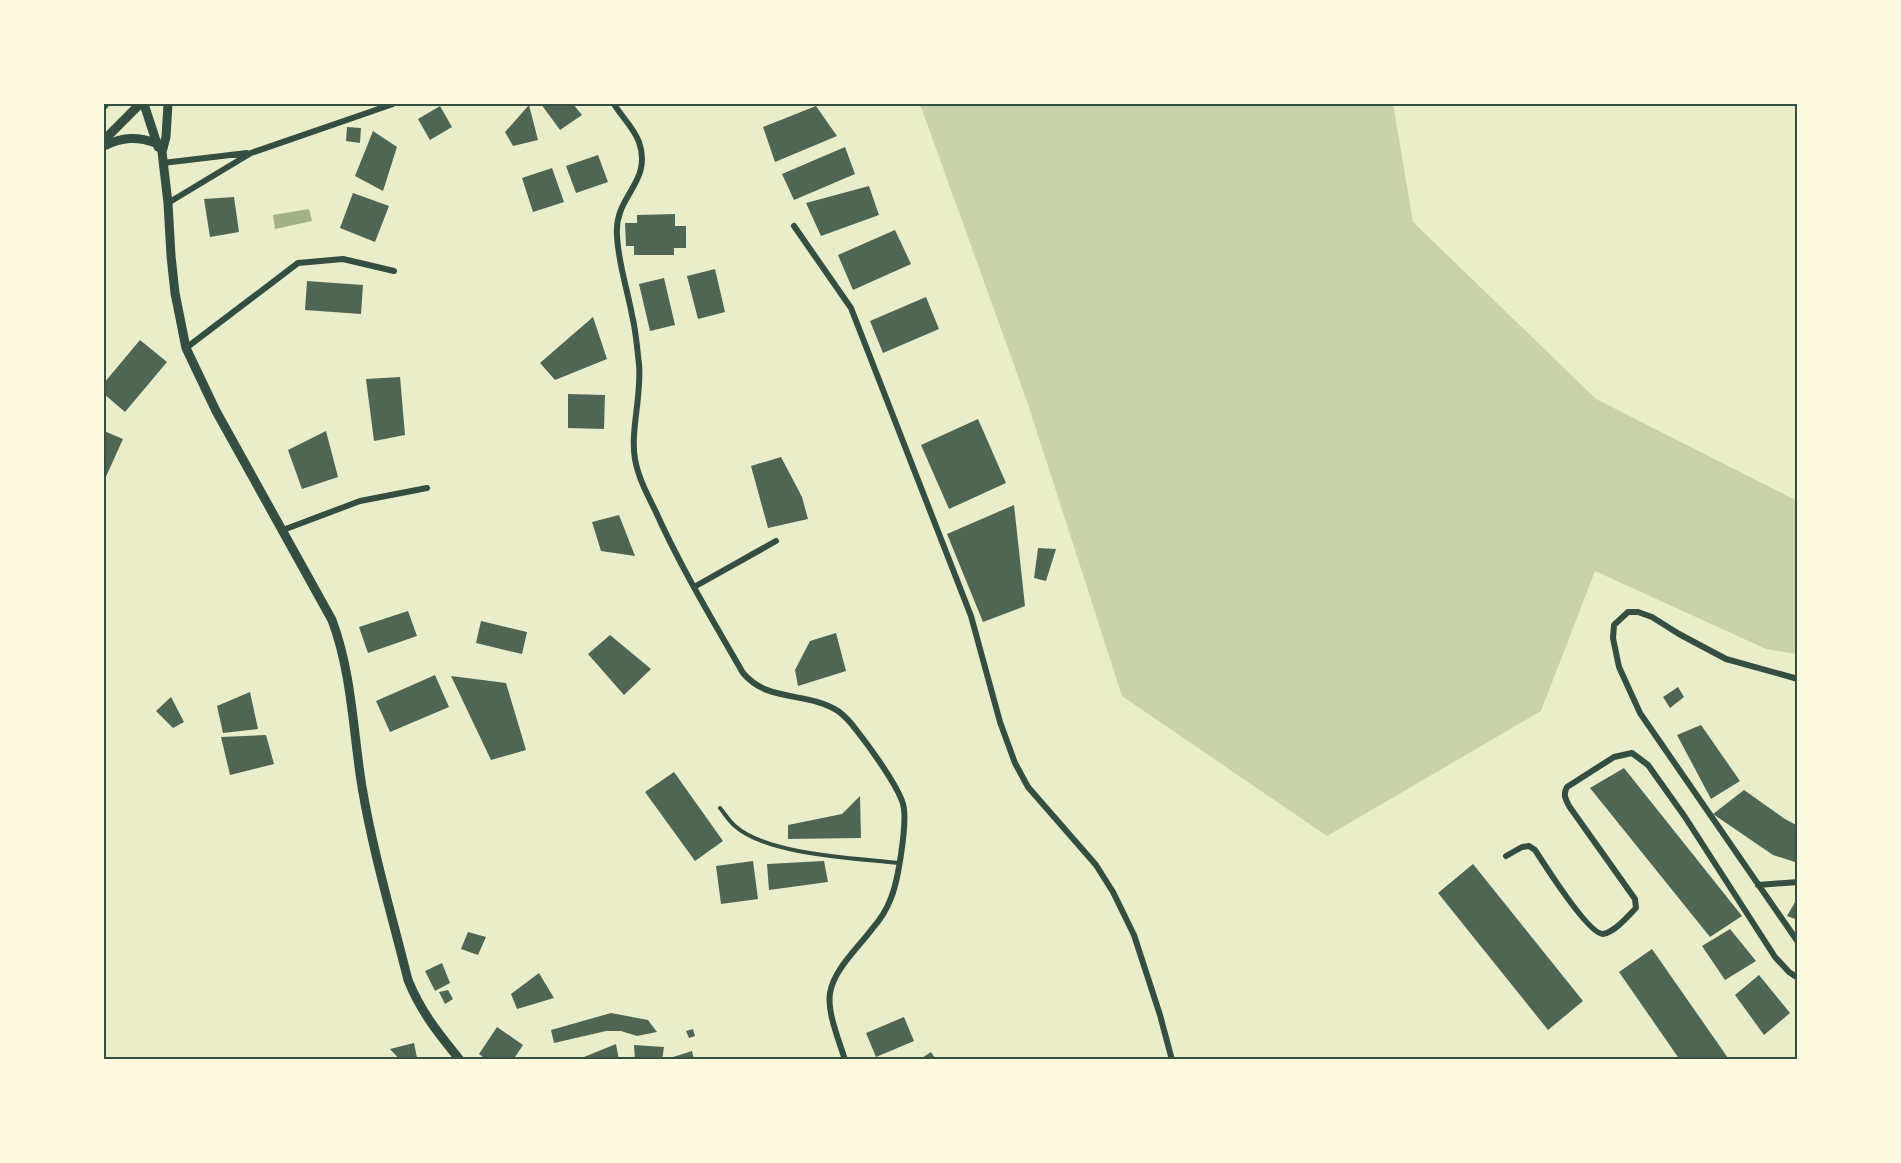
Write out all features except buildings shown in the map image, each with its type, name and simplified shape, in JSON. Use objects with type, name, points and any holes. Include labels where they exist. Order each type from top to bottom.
[{"type":"street","points":[[104,140],[142,104],[163,163],[175,293],[186,348],[216,411],[332,620],[344,657],[362,788],[377,859],[408,980],[415,998],[431,1025],[460,1059]]},
{"type":"street","points":[[159,148],[165,137],[168,104]]},
{"type":"street","points":[[168,202],[250,153],[393,104]]},
{"type":"street","points":[[614,104],[638,140],[642,159],[639,177],[622,204],[616,233],[633,318],[639,366],[638,404],[633,447],[645,489],[694,587],[751,683],[763,690],[823,704],[839,712],[858,733],[897,791],[903,804],[905,827],[892,896],[882,916],[836,976],[830,992],[829,1005],[845,1059]]},
{"type":"street","points":[[104,146],[118,139],[141,138],[159,148]]},
{"type":"street","points":[[163,163],[250,153]]},
{"type":"street","points":[[795,226],[851,308],[972,616],[1000,722],[1015,763],[1028,787],[1096,865],[1118,900],[1134,934],[1172,1059]]},
{"type":"street","points":[[186,348],[298,263],[343,259],[394,270]]},
{"type":"street","points":[[283,530],[360,501],[427,488]]},
{"type":"street","points":[[694,587],[776,541]]},
{"type":"street","points":[[1797,679],[1726,659],[1652,617],[1638,612],[1628,612],[1614,625],[1613,638],[1619,667],[1640,713],[1797,942]]},
{"type":"street","points":[[1506,856],[1525,845],[1534,850],[1566,896],[1597,933],[1604,934],[1628,917],[1636,908],[1635,899],[1569,806],[1564,791],[1567,786],[1614,757],[1632,753],[1648,765],[1685,817],[1775,957],[1797,978]]},
{"type":"street","points":[[1758,885],[1797,882]]},
{"type":"lane","points":[[720,808],[735,826],[760,841],[786,849],[898,863]]},
{"type":"shaded area","points":[[920,104],[1393,104],[1413,222],[1596,399],[1797,501],[1797,654],[1766,649],[1595,571],[1541,711],[1327,836],[1122,696],[1027,401]]},
{"type":"shaded area","points":[[309,209],[312,221],[275,229],[273,215]]}]
